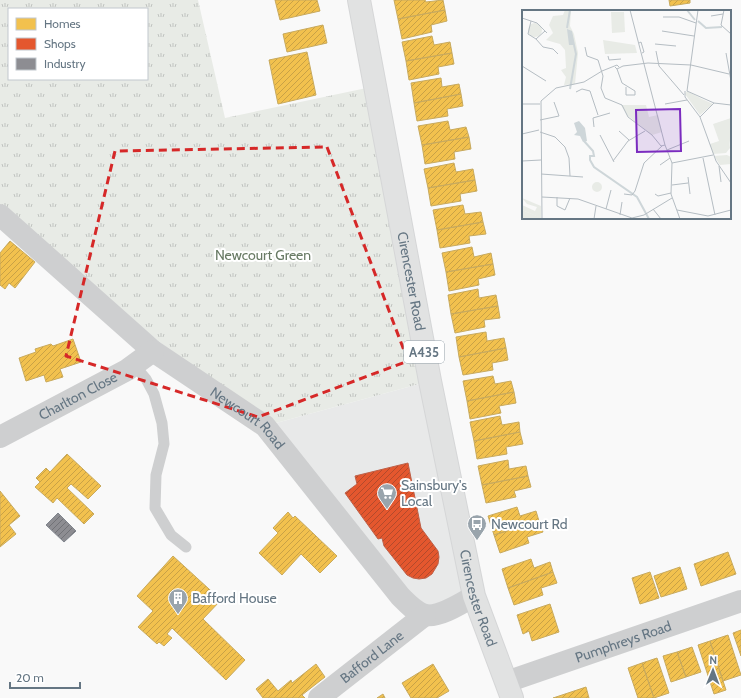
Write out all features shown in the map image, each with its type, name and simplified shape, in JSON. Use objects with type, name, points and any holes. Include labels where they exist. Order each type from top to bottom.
[{"type":"main road","name":"Cirencester Road","points":[[359,0],[430,381],[474,596],[509,690]]},
{"type":"street","name":"Newcourt Road","points":[[0,215],[153,351],[265,426],[400,596],[414,609],[425,615]]},
{"type":"street","name":"Charlton Close","points":[[0,437],[127,370],[153,351]]},
{"type":"street","points":[[425,615],[440,614],[474,596]]},
{"type":"street","name":"Pumphreys Road","points":[[509,690],[741,601]]},
{"type":"street","name":"Bafford Lane","points":[[319,698],[425,615]]},
{"type":"lane","points":[[134,365],[146,379],[154,394],[162,423],[164,444],[156,475],[155,508],[171,534],[186,547]]},
{"type":"highlighted area","points":[[327,147],[408,361],[258,417],[66,356],[115,151]]},
{"type":"shaded area","points":[[430,381],[474,596],[425,615],[265,426]]},
{"type":"green space","name":"Newcourt Green","points":[[0,0],[198,0],[225,118],[376,86],[430,381],[265,426],[0,215]]},
{"type":"building: Homes","points":[[275,0],[317,0],[320,11],[280,20]]},
{"type":"building: Homes","points":[[394,0],[425,0],[426,2],[443,0],[445,10],[398,19]]},
{"type":"building: Homes","points":[[669,0],[690,0],[690,3],[670,6]]},
{"type":"building: Homes","points":[[445,10],[447,21],[431,25],[432,32],[402,39],[398,19]]},
{"type":"building: Homes","points":[[323,25],[327,43],[287,52],[283,34]]},
{"type":"building: Homes","points":[[432,36],[434,45],[450,42],[452,53],[406,61],[402,42]]},
{"type":"building: Homes","points":[[307,52],[316,95],[278,104],[269,60]]},
{"type":"building: Homes","points":[[452,53],[454,64],[438,67],[439,74],[409,80],[406,61]]},
{"type":"building: Homes","points":[[441,78],[442,87],[459,84],[461,94],[414,103],[411,83]]},
{"type":"building: Homes","points":[[461,94],[463,106],[447,109],[448,116],[417,121],[414,103]]},
{"type":"building: Homes","points":[[448,121],[450,130],[466,127],[469,137],[422,145],[418,126]]},
{"type":"building: Homes","points":[[469,137],[471,149],[454,152],[455,159],[425,164],[422,145]]},
{"type":"building: Homes","points":[[454,163],[456,172],[473,169],[475,180],[428,188],[424,169]]},
{"type":"building: Homes","points":[[475,180],[477,191],[460,194],[461,201],[431,206],[428,188]]},
{"type":"building: Homes","points":[[463,205],[465,214],[481,212],[483,222],[437,230],[433,210]]},
{"type":"building: Homes","points":[[483,222],[486,234],[469,236],[470,243],[440,248],[437,230]]},
{"type":"building: Homes","points":[[10,241],[35,262],[15,288],[9,283],[5,289],[0,285],[0,253]]},
{"type":"building: Homes","points":[[472,247],[474,257],[491,253],[493,264],[446,272],[442,253]]},
{"type":"building: Homes","points":[[493,264],[495,275],[478,279],[479,285],[449,291],[446,272]]},
{"type":"building: Homes","points":[[478,289],[479,298],[496,295],[498,306],[451,314],[448,295]]},
{"type":"building: Homes","points":[[498,306],[500,318],[484,320],[485,327],[455,333],[451,314]]},
{"type":"building: Homes","points":[[486,332],[487,341],[504,338],[506,348],[459,357],[456,337]]},
{"type":"building: Homes","points":[[73,339],[81,362],[60,369],[63,377],[46,382],[44,375],[26,381],[19,358],[36,352],[35,349],[51,344],[53,346]]},
{"type":"building: Homes","points":[[506,348],[508,360],[492,363],[493,370],[463,375],[459,357]]},
{"type":"building: Homes","points":[[493,376],[495,384],[511,381],[514,392],[467,401],[463,381]]},
{"type":"building: Homes","points":[[514,392],[516,403],[499,406],[501,413],[470,419],[467,401]]},
{"type":"building: Homes","points":[[500,416],[502,425],[519,422],[520,432],[474,441],[470,422]]},
{"type":"building: Homes","points":[[520,432],[523,444],[506,447],[507,454],[477,459],[474,441]]},
{"type":"building: Homes","points":[[67,454],[101,486],[88,499],[71,484],[67,488],[94,514],[84,524],[57,498],[53,503],[35,487],[40,482],[36,478],[46,468],[50,472]]},
{"type":"building: Homes","points":[[508,460],[509,469],[526,466],[528,476],[482,485],[478,466]]},
{"type":"building: Homes","points":[[528,476],[531,487],[514,491],[516,497],[486,503],[482,485]]},
{"type":"building: Homes","points":[[0,491],[20,516],[9,525],[16,534],[0,547]]},
{"type":"building: Homes","points":[[517,507],[520,516],[536,511],[539,521],[494,535],[488,516]]},
{"type":"building: Homes","points":[[288,512],[293,518],[295,516],[337,556],[320,573],[301,554],[282,575],[259,553],[278,533],[273,528]]},
{"type":"building: Homes","points":[[539,521],[543,532],[527,537],[529,543],[500,553],[494,535]]},
{"type":"building: Homes","points":[[728,552],[736,574],[701,586],[694,564]]},
{"type":"building: Homes","name":"Bafford House","points":[[173,556],[221,600],[203,619],[245,660],[226,680],[172,628],[167,634],[172,638],[164,646],[159,642],[157,644],[138,627],[153,611],[137,596]]},
{"type":"building: Homes","points":[[531,559],[534,568],[550,562],[553,572],[508,588],[502,569]]},
{"type":"building: Homes","points":[[680,567],[687,589],[661,597],[654,576]]},
{"type":"building: Homes","points":[[553,572],[557,583],[541,588],[543,595],[514,605],[508,588]]},
{"type":"building: Homes","points":[[650,572],[659,598],[640,604],[632,578]]},
{"type":"building: Homes","points":[[550,604],[559,632],[532,641],[529,631],[523,634],[517,615]]},
{"type":"building: Homes","points":[[741,630],[741,656],[733,633]]},
{"type":"building: Homes","points":[[728,635],[741,675],[723,681],[710,641]]},
{"type":"building: Homes","points":[[710,641],[726,690],[714,694],[698,645]]},
{"type":"building: Homes","points":[[692,647],[701,672],[686,677],[677,652]]},
{"type":"building: Homes","points":[[677,652],[686,677],[671,682],[663,656]]},
{"type":"building: Homes","points":[[657,658],[669,693],[654,698],[642,663]]},
{"type":"building: Homes","points":[[642,663],[654,698],[638,698],[628,668]]},
{"type":"building: Homes","points":[[316,664],[325,677],[302,695],[305,698],[263,698],[256,689],[268,679],[278,691],[291,680],[292,683]]},
{"type":"building: Homes","points":[[433,664],[449,691],[437,698],[411,698],[402,683]]},
{"type":"building: Homes","points":[[586,687],[589,698],[553,698]]},
{"type":"building: Homes","points":[[383,694],[385,698],[377,698]]},
{"type":"building: Shops","name":"Sainsbury's Local","points":[[408,463],[421,528],[438,551],[439,557],[438,564],[432,574],[426,578],[419,579],[407,575],[384,546],[382,538],[378,539],[345,493],[357,484],[355,476]]},
{"type":"building: Industry","points":[[58,513],[76,531],[64,542],[46,525]]},
{"type":"place","name":"Sainsbury's Local","points":[[387,510]]},
{"type":"place","name":"Newcourt Rd","points":[[477,541]]},
{"type":"place","name":"Bafford House","points":[[178,615]]}]
